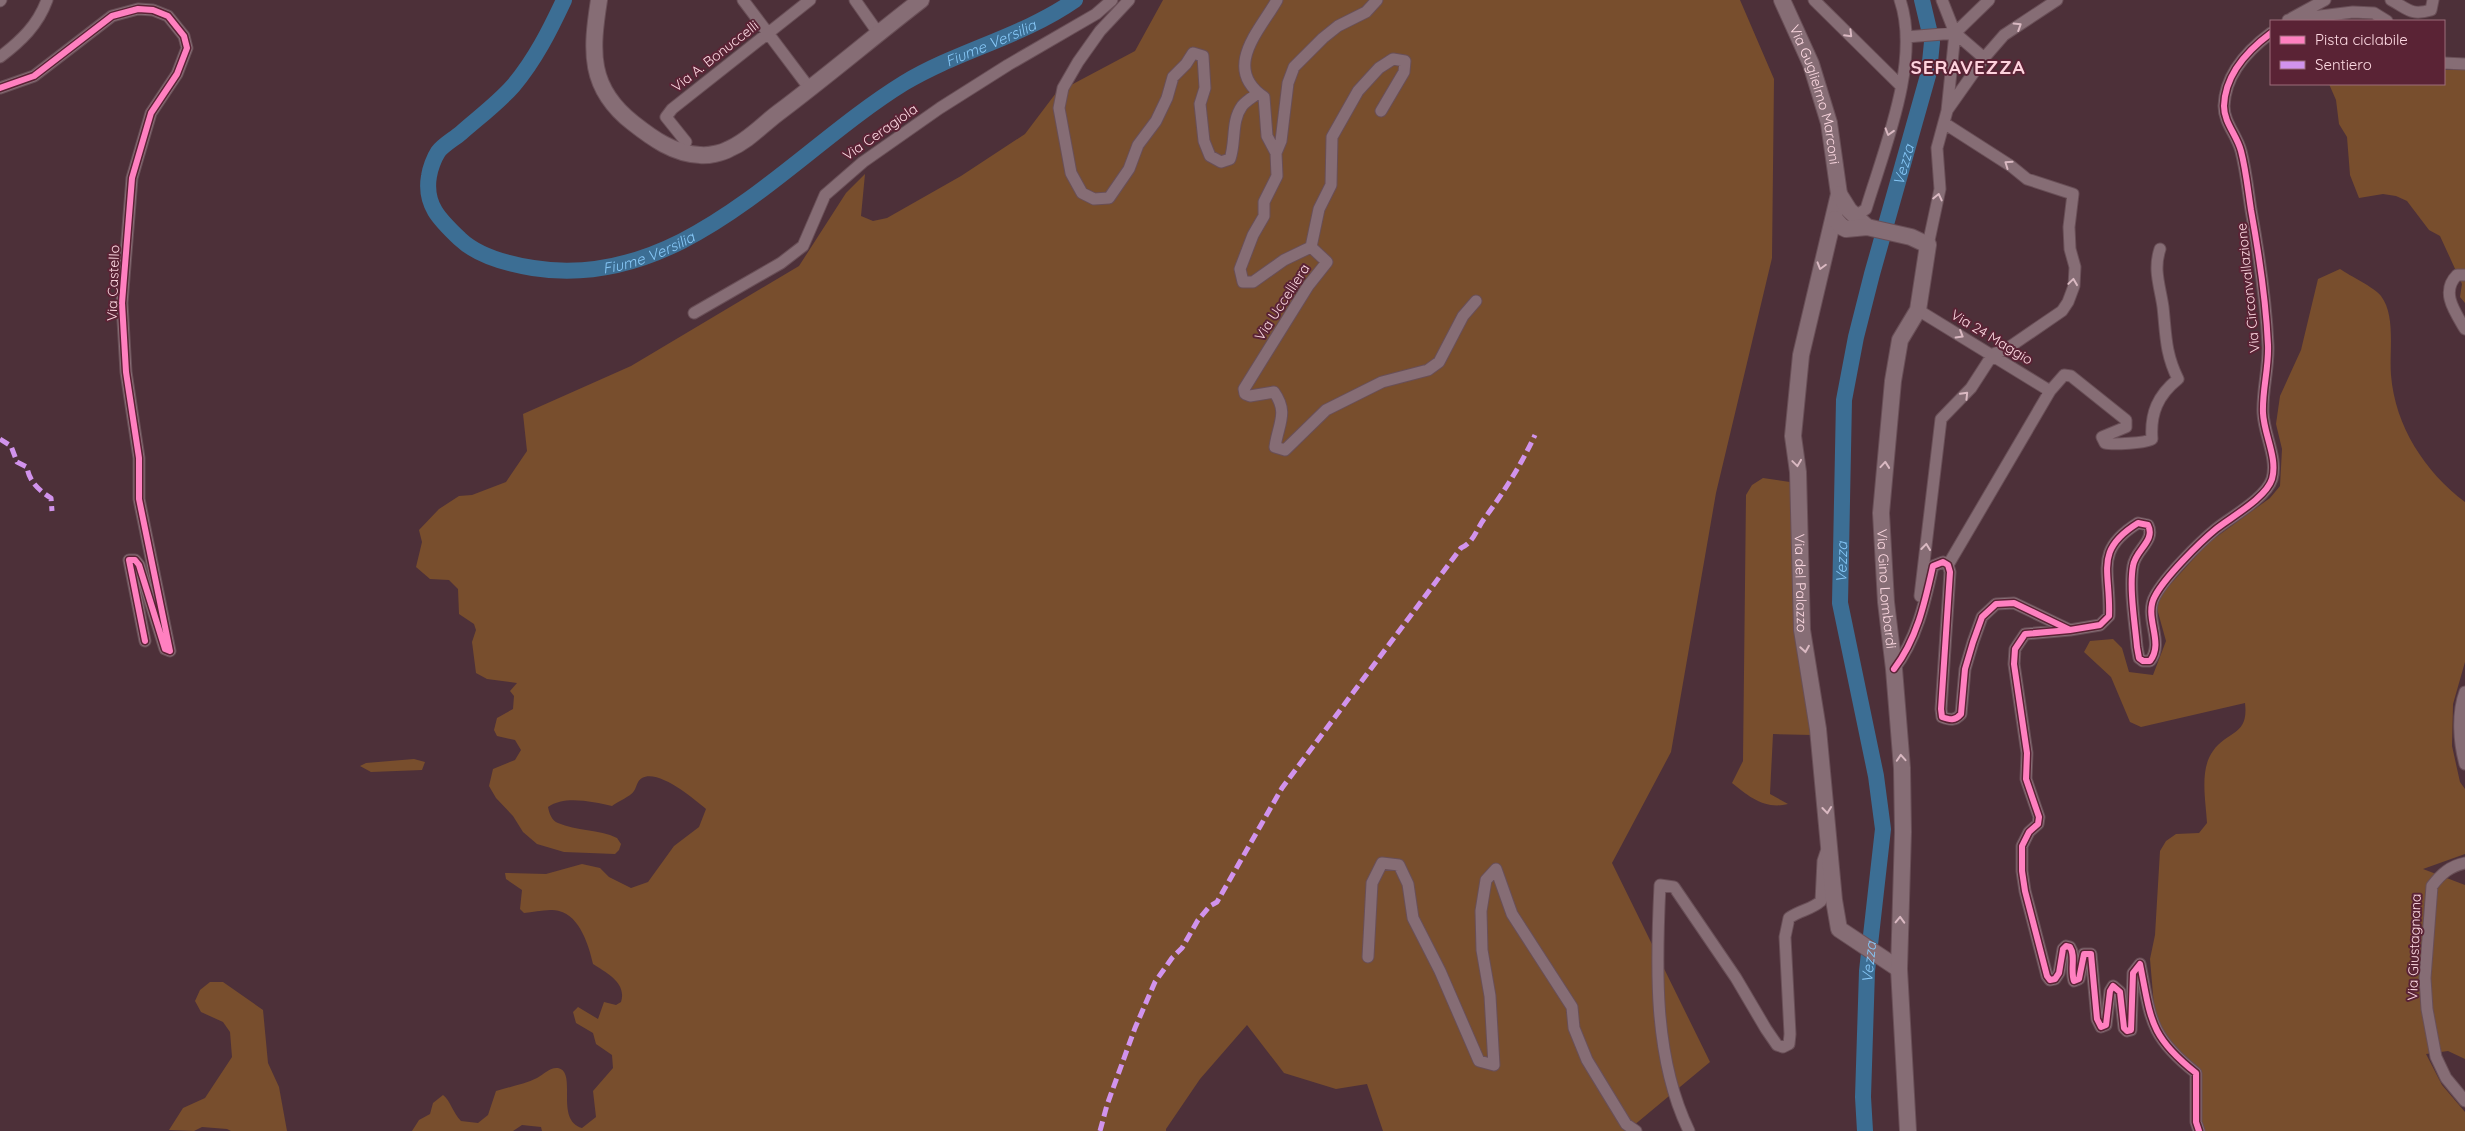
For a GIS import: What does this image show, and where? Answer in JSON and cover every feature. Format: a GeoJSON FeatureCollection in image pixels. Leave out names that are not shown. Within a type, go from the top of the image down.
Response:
{"type":"FeatureCollection","features":[{"type":"Feature","properties":{"kind":"main road"},"geometry":{"type":"LineString","coordinates":[[598,0],[593,39],[596,73],[605,95],[631,122],[670,148],[700,156],[728,150],[750,137],[921,0]]}},
{"type":"Feature","properties":{"kind":"main road","name":"Via Guglielmo Marconi"},"geometry":{"type":"LineString","coordinates":[[1782,0],[1811,64],[1829,123],[1839,194]]}},
{"type":"Feature","properties":{"kind":"main road"},"geometry":{"type":"LineString","coordinates":[[1839,194],[1851,213],[1867,228]]}},
{"type":"Feature","properties":{"kind":"main road","name":"Via del Palazzo"},"geometry":{"type":"LineString","coordinates":[[1839,194],[1835,219],[1818,279],[1801,355],[1793,436],[1798,472],[1802,630],[1818,729],[1834,900],[1839,929],[1898,969]]}},
{"type":"Feature","properties":{"kind":"main road"},"geometry":{"type":"LineString","coordinates":[[1851,213],[1841,213],[1835,219],[1846,229],[1867,228],[1902,235],[1928,245]]}},
{"type":"Feature","properties":{"kind":"main road","name":"Via Gino Lombardi"},"geometry":{"type":"LineString","coordinates":[[1908,1131],[1898,969],[1902,768],[1894,669],[1886,602],[1881,513],[1893,381],[1900,340],[1918,310],[1928,245]]}},
{"type":"Feature","properties":{"kind":"street"},"geometry":{"type":"LineString","coordinates":[[0,57],[20,41],[37,22],[47,0]]}},
{"type":"Feature","properties":{"kind":"street"},"geometry":{"type":"LineString","coordinates":[[743,0],[810,89]]}},
{"type":"Feature","properties":{"kind":"street","name":"Via A. Bonuccelli"},"geometry":{"type":"LineString","coordinates":[[686,142],[666,117],[672,109],[810,0]]}},
{"type":"Feature","properties":{"kind":"street"},"geometry":{"type":"LineString","coordinates":[[855,0],[874,27],[881,31]]}},
{"type":"Feature","properties":{"kind":"street","name":"Via Ceragiola"},"geometry":{"type":"LineString","coordinates":[[694,313],[781,263],[803,246],[825,195],[855,168],[940,108],[1008,65],[1096,14],[1112,0]]}},
{"type":"Feature","properties":{"kind":"street"},"geometry":{"type":"LineString","coordinates":[[1129,0],[1100,31],[1063,88],[1060,108],[1071,173],[1082,193],[1094,200],[1109,198],[1128,169],[1138,145],[1156,121],[1167,98],[1173,77],[1186,64],[1193,53],[1203,56],[1205,88],[1200,104],[1204,141],[1210,156],[1221,162],[1230,159],[1235,146],[1234,126],[1242,106],[1258,93],[1250,84],[1246,72],[1245,61],[1248,47],[1277,0]]}},
{"type":"Feature","properties":{"kind":"street"},"geometry":{"type":"LineString","coordinates":[[1276,153],[1281,141],[1288,83],[1294,67],[1322,38],[1338,26],[1366,12],[1377,0]]}},
{"type":"Feature","properties":{"kind":"street"},"geometry":{"type":"LineString","coordinates":[[1814,0],[1900,85]]}},
{"type":"Feature","properties":{"kind":"street"},"geometry":{"type":"LineString","coordinates":[[1851,213],[1860,213],[1866,209],[1901,94],[1900,85],[1909,37],[1900,0]]}},
{"type":"Feature","properties":{"kind":"street"},"geometry":{"type":"LineString","coordinates":[[1928,245],[1940,189],[1937,148],[1947,110],[1950,33],[1942,0]]}},
{"type":"Feature","properties":{"kind":"street"},"geometry":{"type":"LineString","coordinates":[[1909,37],[1950,33],[1990,0]]}},
{"type":"Feature","properties":{"kind":"street"},"geometry":{"type":"LineString","coordinates":[[1947,110],[1984,58],[2004,35],[2056,0]]}},
{"type":"Feature","properties":{"kind":"street"},"geometry":{"type":"LineString","coordinates":[[2287,20],[2325,0]]}},
{"type":"Feature","properties":{"kind":"street"},"geometry":{"type":"LineString","coordinates":[[2391,0],[2413,13],[2422,13],[2431,10],[2433,0]]}},
{"type":"Feature","properties":{"kind":"street","name":"Via Castello"},"geometry":{"type":"LineString","coordinates":[[0,88],[34,76],[112,16],[124,12],[138,9],[152,10],[168,16],[184,36],[186,54],[177,74],[151,113],[132,178],[122,303],[126,372],[139,450],[139,500],[170,651],[165,649],[139,565],[135,560],[129,560],[145,641]]}},
{"type":"Feature","properties":{"kind":"street"},"geometry":{"type":"LineString","coordinates":[[2287,20],[2353,12],[2374,13],[2385,20]]}},
{"type":"Feature","properties":{"kind":"street"},"geometry":{"type":"LineString","coordinates":[[1950,33],[1984,58]]}},
{"type":"Feature","properties":{"kind":"street","name":"Via Circonvallazione"},"geometry":{"type":"LineString","coordinates":[[2070,630],[2100,625],[2110,616],[2107,560],[2112,546],[2121,534],[2138,523],[2148,525],[2151,532],[2150,538],[2139,551],[2133,565],[2137,647],[2139,658],[2143,661],[2150,661],[2155,655],[2156,647],[2150,612],[2155,596],[2188,555],[2216,529],[2256,498],[2271,481],[2274,464],[2264,428],[2263,411],[2268,344],[2257,245],[2242,152],[2237,136],[2227,124],[2224,108],[2226,90],[2232,75],[2256,44],[2270,34]]}},
{"type":"Feature","properties":{"kind":"street"},"geometry":{"type":"LineString","coordinates":[[1311,247],[1319,208],[1331,184],[1332,137],[1358,91],[1380,68],[1393,59],[1405,61],[1404,72],[1381,111]]}},
{"type":"Feature","properties":{"kind":"street"},"geometry":{"type":"LineString","coordinates":[[2445,63],[2465,64]]}},
{"type":"Feature","properties":{"kind":"street","name":"Via Uccelliera"},"geometry":{"type":"LineString","coordinates":[[1258,93],[1264,96],[1267,136],[1276,153],[1277,176],[1264,202],[1264,216],[1253,235],[1240,269],[1243,282],[1253,282],[1284,260],[1311,247],[1327,262],[1308,286],[1244,389],[1245,394],[1250,396],[1274,392],[1281,401],[1283,417],[1276,446],[1280,450],[1285,450],[1326,410],[1382,382],[1428,370],[1439,362],[1463,316],[1476,301]]}},
{"type":"Feature","properties":{"kind":"street"},"geometry":{"type":"LineString","coordinates":[[1922,612],[1919,600],[1941,419],[1971,388],[1993,354],[2004,350],[2056,316],[2068,302],[2074,286],[2075,267],[2070,249],[2068,227],[2073,194],[2027,179],[2011,166],[1944,123]]}},
{"type":"Feature","properties":{"kind":"street"},"geometry":{"type":"LineString","coordinates":[[1948,565],[2050,390],[2064,375],[2071,376],[2126,420],[2126,427],[2102,436],[2105,443],[2113,446],[2122,442],[2147,443],[2152,440],[2156,402],[2178,378],[2164,338],[2163,306],[2156,262],[2160,249]]}},
{"type":"Feature","properties":{"kind":"street"},"geometry":{"type":"LineString","coordinates":[[2465,275],[2457,275],[2451,281],[2449,289],[2449,299],[2465,329]]}},
{"type":"Feature","properties":{"kind":"street","name":"Via 24 Maggio"},"geometry":{"type":"LineString","coordinates":[[1918,310],[2050,390]]}},
{"type":"Feature","properties":{"kind":"street"},"geometry":{"type":"LineString","coordinates":[[1894,669],[1904,656],[1922,612],[1933,566],[1943,562],[1948,565],[1950,572],[1941,701],[1942,717],[1950,720],[1958,718],[1961,714],[1965,669],[1973,642],[1982,617],[1996,604],[2014,602],[2070,630]]}},
{"type":"Feature","properties":{"kind":"street"},"geometry":{"type":"LineString","coordinates":[[2070,630],[2025,634],[2018,640],[2015,649],[2014,664],[2027,753],[2026,779],[2038,817],[2038,824],[2029,832],[2022,846],[2024,891],[2047,976],[2050,980],[2055,979],[2059,972],[2063,949],[2066,946],[2070,947],[2073,951],[2072,974],[2074,981],[2079,979],[2084,954],[2090,954],[2097,1019],[2101,1027],[2106,1025],[2110,991],[2113,986],[2120,992],[2124,1028],[2131,1030],[2133,973],[2140,964],[2152,1022],[2164,1045],[2196,1073],[2196,1122],[2199,1131]]}},
{"type":"Feature","properties":{"kind":"street"},"geometry":{"type":"LineString","coordinates":[[2465,692],[2460,736],[2465,764]]}},
{"type":"Feature","properties":{"kind":"street"},"geometry":{"type":"LineString","coordinates":[[1689,1131],[1680,1114],[1666,1066],[1657,973],[1660,885],[1674,887],[1684,900],[1751,1001],[1766,1029],[1777,1045],[1783,1047],[1789,1044],[1790,1034],[1785,937],[1789,918],[1796,912],[1813,908],[1821,901],[1823,861],[1830,844]]}},
{"type":"Feature","properties":{"kind":"street"},"geometry":{"type":"LineString","coordinates":[[1368,957],[1372,883],[1382,863],[1398,865],[1408,884],[1413,918],[1440,971],[1480,1061],[1494,1065],[1490,996],[1482,950],[1481,911],[1486,880],[1496,868],[1512,914],[1572,1007],[1574,1028],[1588,1060],[1626,1124],[1636,1131]]}},
{"type":"Feature","properties":{"kind":"street","name":"Via Giustagnana"},"geometry":{"type":"LineString","coordinates":[[2465,863],[2456,865],[2440,874],[2432,886],[2425,978],[2427,1009],[2436,1057],[2446,1078],[2465,1101]]}},
{"type":"Feature","properties":{"kind":"shaded area"},"geometry":{"type":"Polygon","coordinates":[[[1163,0],[1740,0],[1774,79],[1772,258],[1716,493],[1671,752],[1612,863],[1710,1062],[1627,1131],[1383,1131],[1367,1084],[1336,1089],[1284,1073],[1247,1025],[1200,1079],[1166,1131],[542,1131],[541,1127],[522,1125],[513,1131],[412,1131],[419,1120],[430,1114],[433,1103],[443,1095],[461,1121],[478,1123],[488,1115],[496,1091],[522,1084],[555,1068],[564,1071],[567,1087],[567,1107],[569,1116],[574,1123],[582,1128],[596,1117],[593,1091],[613,1068],[612,1055],[596,1044],[593,1033],[576,1023],[573,1012],[578,1007],[598,1019],[604,1002],[616,1005],[621,1002],[621,989],[615,979],[593,964],[586,941],[573,919],[555,910],[524,913],[520,909],[522,890],[506,879],[505,873],[546,874],[582,864],[600,868],[609,877],[631,888],[648,882],[674,846],[699,827],[706,809],[676,786],[667,781],[649,776],[640,779],[632,793],[612,806],[571,800],[555,803],[548,807],[552,819],[558,823],[617,838],[621,844],[615,854],[564,852],[537,844],[523,832],[513,816],[496,798],[489,786],[493,769],[515,760],[521,750],[515,740],[497,736],[494,730],[497,718],[513,709],[514,696],[510,691],[517,683],[487,679],[476,673],[472,642],[476,630],[474,624],[459,614],[458,589],[449,580],[430,579],[416,567],[422,542],[419,530],[439,509],[459,496],[472,495],[506,482],[527,451],[523,414],[631,366],[799,266],[846,193],[865,174],[861,216],[873,221],[887,218],[961,176],[1025,134],[1056,93],[1135,51],[1163,0]]]}},
{"type":"Feature","properties":{"kind":"shaded area"},"geometry":{"type":"Polygon","coordinates":[[[2445,70],[2465,70],[2465,303],[2460,297],[2462,284],[2440,236],[2429,230],[2407,201],[2396,196],[2383,194],[2359,198],[2350,175],[2347,137],[2339,124],[2336,100],[2329,85],[2445,85],[2445,70]]]}},
{"type":"Feature","properties":{"kind":"shaded area"},"geometry":{"type":"Polygon","coordinates":[[[2340,269],[2373,289],[2386,304],[2391,334],[2391,375],[2394,394],[2406,430],[2414,446],[2437,477],[2465,502],[2465,662],[2453,704],[2452,746],[2460,782],[2465,789],[2465,854],[2423,869],[2465,885],[2465,1059],[2448,1051],[2426,1054],[2442,1085],[2465,1112],[2465,1131],[2205,1131],[2202,1123],[2201,1071],[2167,1039],[2155,1018],[2150,959],[2155,935],[2160,851],[2166,841],[2176,834],[2199,833],[2207,823],[2204,786],[2206,767],[2213,751],[2219,744],[2241,727],[2244,721],[2245,703],[2141,727],[2130,722],[2111,677],[2084,652],[2090,641],[2113,639],[2122,648],[2129,672],[2153,675],[2166,641],[2156,605],[2166,589],[2208,543],[2270,498],[2280,486],[2282,449],[2276,424],[2280,396],[2301,350],[2318,279],[2340,269]]]}},
{"type":"Feature","properties":{"kind":"shaded area"},"geometry":{"type":"Polygon","coordinates":[[[1763,478],[1790,482],[1793,487],[1812,735],[1773,734],[1770,794],[1788,804],[1780,805],[1757,801],[1732,783],[1743,761],[1746,495],[1752,485],[1763,478]]]}},
{"type":"Feature","properties":{"kind":"shaded area"},"geometry":{"type":"Polygon","coordinates":[[[414,759],[425,762],[422,770],[371,772],[360,766],[366,763],[414,759]]]}},
{"type":"Feature","properties":{"kind":"shaded area"},"geometry":{"type":"Polygon","coordinates":[[[210,982],[223,982],[263,1010],[268,1063],[279,1087],[287,1131],[231,1131],[202,1127],[194,1131],[169,1130],[183,1108],[205,1098],[232,1057],[230,1032],[223,1022],[201,1012],[195,1001],[200,990],[210,982]]]}},
{"type":"Feature","properties":{"kind":"waterway","name":"Fiume Versilia"},"geometry":{"type":"LineString","coordinates":[[564,0],[548,34],[513,86],[438,152],[430,170],[428,186],[431,204],[440,218],[460,239],[476,251],[504,262],[533,268],[588,270],[638,259],[686,239],[732,211],[861,112],[904,83],[946,61],[1034,24],[1075,0]]}},
{"type":"Feature","properties":{"kind":"waterway","name":"Vezza"},"geometry":{"type":"LineString","coordinates":[[1865,1131],[1863,1097],[1867,971],[1883,829],[1876,776],[1840,603],[1844,400],[1856,337],[1872,274],[1929,72],[1932,42],[1922,0]]}},
{"type":"Feature","properties":{"kind":"marked path"},"geometry":{"type":"LineString","coordinates":[[1100,1131],[1107,1105],[1135,1028],[1155,982],[1172,958],[1182,948],[1198,920],[1210,906],[1217,902],[1282,788],[1461,548],[1472,539],[1512,478],[1535,435]]}},
{"type":"Feature","properties":{"kind":"marked path"},"geometry":{"type":"LineString","coordinates":[[0,439],[11,446],[17,462],[27,467],[30,477],[36,486],[51,498],[52,511]]}},
{"type":"Feature","properties":{"kind":"cycle path"},"geometry":{"type":"LineString","coordinates":[[0,88],[34,76],[112,16],[138,9],[153,10],[168,16],[184,36],[187,48],[177,74],[151,113],[132,178],[122,303],[126,372],[139,458],[139,499],[170,651],[165,649],[139,565],[135,560],[129,560],[145,641]]}},
{"type":"Feature","properties":{"kind":"cycle path"},"geometry":{"type":"LineString","coordinates":[[1894,669],[1909,645],[1919,620],[1933,566],[1943,562],[1948,565],[1950,572],[1941,709],[1942,717],[1957,718],[1961,714],[1965,669],[1982,617],[1996,604],[2014,603],[2070,630],[2100,625],[2109,616],[2107,563],[2110,553],[2115,543],[2124,533],[2138,523],[2148,525],[2150,531],[2147,541],[2137,555],[2133,566],[2133,606],[2139,658],[2143,661],[2150,661],[2154,654],[2155,646],[2151,612],[2152,604],[2160,588],[2174,570],[2201,543],[2216,529],[2256,500],[2268,486],[2272,479],[2273,463],[2263,413],[2268,354],[2264,295],[2243,158],[2226,118],[2224,106],[2225,95],[2239,64],[2254,47],[2270,34]]}},
{"type":"Feature","properties":{"kind":"cycle path"},"geometry":{"type":"LineString","coordinates":[[2070,630],[2025,634],[2015,649],[2014,664],[2027,753],[2026,779],[2039,817],[2038,824],[2029,832],[2022,846],[2022,871],[2025,891],[2047,976],[2050,980],[2055,979],[2059,973],[2063,949],[2066,946],[2070,947],[2072,951],[2074,981],[2079,979],[2084,954],[2091,954],[2097,1019],[2101,1027],[2106,1025],[2110,991],[2113,986],[2120,992],[2124,1028],[2127,1031],[2131,1030],[2133,973],[2140,964],[2154,1025],[2169,1048],[2196,1073],[2196,1122],[2199,1131]]}},
{"type":"Feature","properties":{"kind":"district","name":"SERAVEZZA"},"geometry":{"type":"Point","coordinates":[1968,67]}}]}
